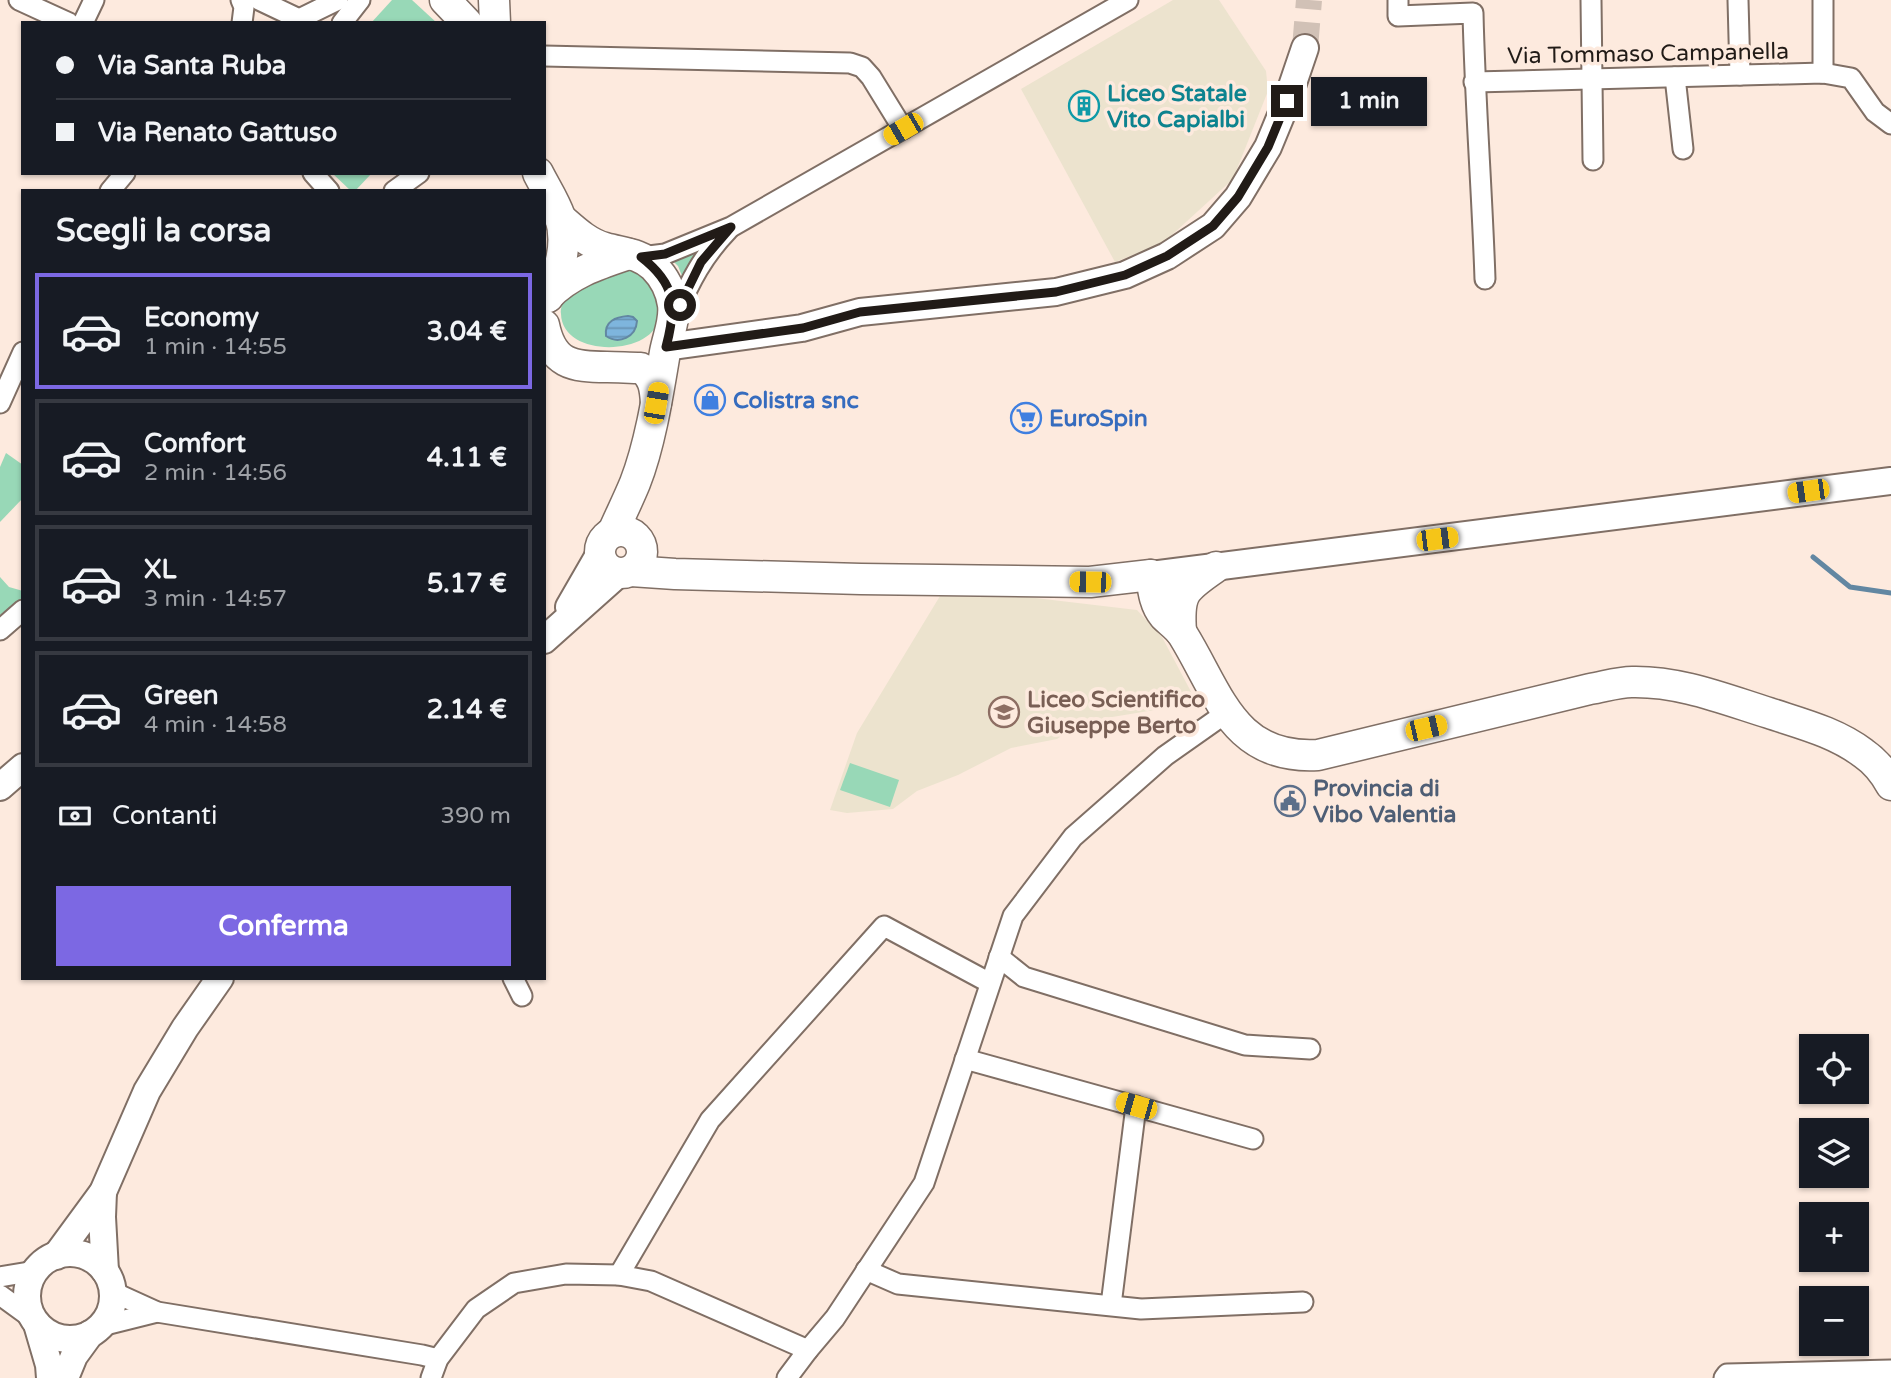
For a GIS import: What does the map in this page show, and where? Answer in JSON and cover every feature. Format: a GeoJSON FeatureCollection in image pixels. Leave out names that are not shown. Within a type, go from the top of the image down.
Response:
{"type":"FeatureCollection","features":[{"type":"Feature","properties":{"kind":"main road"},"geometry":{"type":"LineString","coordinates":[[445,0],[465,21]]}},
{"type":"Feature","properties":{"kind":"main road"},"geometry":{"type":"LineString","coordinates":[[494,0],[495,21]]}},
{"type":"Feature","properties":{"kind":"main road"},"geometry":{"type":"LineString","coordinates":[[608,367],[669,334],[803,328],[860,312],[1056,292],[1125,275],[1167,256],[1213,226],[1238,197],[1268,147],[1305,48]]}},
{"type":"Feature","properties":{"kind":"main road"},"geometry":{"type":"LineString","coordinates":[[546,189],[560,218],[563,241],[562,260],[546,307]]}},
{"type":"Feature","properties":{"kind":"main road"},"geometry":{"type":"LineString","coordinates":[[551,633],[623,553],[636,482],[656,403],[673,306],[666,285],[653,266],[635,255],[603,248],[589,241],[560,218]]}},
{"type":"Feature","properties":{"kind":"main road"},"geometry":{"type":"LineString","coordinates":[[546,309],[571,277],[588,268],[635,255]]}},
{"type":"Feature","properties":{"kind":"main road"},"geometry":{"type":"LineString","coordinates":[[546,316],[551,345],[561,358],[574,365]]}},
{"type":"Feature","properties":{"kind":"main road"},"geometry":{"type":"LineString","coordinates":[[546,367],[574,365],[641,368],[649,374],[654,384],[656,403]]}},
{"type":"Feature","properties":{"kind":"main road"},"geometry":{"type":"LineString","coordinates":[[623,553],[676,574],[1095,582],[1891,481]]}},
{"type":"Feature","properties":{"kind":"main road"},"geometry":{"type":"LineString","coordinates":[[1839,488],[1891,494]]}},
{"type":"Feature","properties":{"kind":"main road"},"geometry":{"type":"LineString","coordinates":[[1174,619],[1189,586],[1216,567]]}},
{"type":"Feature","properties":{"kind":"main road"},"geometry":{"type":"LineString","coordinates":[[1151,575],[1164,583],[1172,596],[1174,619],[1226,713],[1248,735],[1281,753],[1318,755],[1632,681],[1674,685],[1714,694],[1809,726],[1846,742],[1863,753],[1879,766],[1891,785]]}},
{"type":"Feature","properties":{"kind":"main road"},"geometry":{"type":"LineString","coordinates":[[1095,582],[1130,595],[1174,619]]}},
{"type":"Feature","properties":{"kind":"main road"},"geometry":{"type":"LineString","coordinates":[[0,786],[21,769]]}},
{"type":"Feature","properties":{"kind":"main road"},"geometry":{"type":"LineString","coordinates":[[50,1378],[49,1365],[28,1307],[29,1282],[103,1192],[147,1091],[185,1028],[219,980]]}},
{"type":"Feature","properties":{"kind":"main road"},"geometry":{"type":"LineString","coordinates":[[65,1378],[74,1356],[108,1315],[112,1304],[102,1217],[103,1192]]}},
{"type":"Feature","properties":{"kind":"main road"},"geometry":{"type":"LineString","coordinates":[[46,1264],[69,1253],[83,1255],[95,1262],[109,1282]]}},
{"type":"Feature","properties":{"kind":"main road"},"geometry":{"type":"LineString","coordinates":[[35,1321],[46,1332],[68,1339],[79,1338],[96,1330]]}},
{"type":"Feature","properties":{"kind":"street"},"geometry":{"type":"LineString","coordinates":[[19,0],[65,21]]}},
{"type":"Feature","properties":{"kind":"street"},"geometry":{"type":"LineString","coordinates":[[84,21],[94,0]]}},
{"type":"Feature","properties":{"kind":"street"},"geometry":{"type":"LineString","coordinates":[[248,11],[295,21],[338,0]]}},
{"type":"Feature","properties":{"kind":"street"},"geometry":{"type":"LineString","coordinates":[[344,21],[360,0]]}},
{"type":"Feature","properties":{"kind":"street"},"geometry":{"type":"LineString","coordinates":[[1079,29],[1111,0]]}},
{"type":"Feature","properties":{"kind":"street"},"geometry":{"type":"LineString","coordinates":[[635,255],[665,254],[731,227],[1128,0]]}},
{"type":"Feature","properties":{"kind":"street"},"geometry":{"type":"LineString","coordinates":[[1398,0],[1398,16],[1473,13],[1485,279]]}},
{"type":"Feature","properties":{"kind":"street"},"geometry":{"type":"LineString","coordinates":[[1591,0],[1593,160]]}},
{"type":"Feature","properties":{"kind":"street"},"geometry":{"type":"LineString","coordinates":[[1738,0],[1740,75]]}},
{"type":"Feature","properties":{"kind":"street"},"geometry":{"type":"LineString","coordinates":[[1822,0],[1824,73],[1851,78],[1875,112],[1891,124]]}},
{"type":"Feature","properties":{"kind":"street"},"geometry":{"type":"LineString","coordinates":[[248,11],[263,21]]}},
{"type":"Feature","properties":{"kind":"street"},"geometry":{"type":"LineString","coordinates":[[546,56],[850,63],[862,67],[872,77],[903,129]]}},
{"type":"Feature","properties":{"kind":"street","name":"Via Tommaso Campanella"},"geometry":{"type":"LineString","coordinates":[[1475,82],[1824,73]]}},
{"type":"Feature","properties":{"kind":"street"},"geometry":{"type":"LineString","coordinates":[[1675,77],[1683,149]]}},
{"type":"Feature","properties":{"kind":"street"},"geometry":{"type":"LineString","coordinates":[[112,189],[123,175]]}},
{"type":"Feature","properties":{"kind":"street"},"geometry":{"type":"LineString","coordinates":[[315,175],[327,189]]}},
{"type":"Feature","properties":{"kind":"street"},"geometry":{"type":"LineString","coordinates":[[397,189],[416,175]]}},
{"type":"Feature","properties":{"kind":"street"},"geometry":{"type":"LineString","coordinates":[[669,334],[687,288],[701,262],[731,227]]}},
{"type":"Feature","properties":{"kind":"street"},"geometry":{"type":"LineString","coordinates":[[0,403],[21,356]]}},
{"type":"Feature","properties":{"kind":"street"},"geometry":{"type":"LineString","coordinates":[[0,630],[21,612]]}},
{"type":"Feature","properties":{"kind":"street"},"geometry":{"type":"LineString","coordinates":[[788,1378],[835,1318],[923,1183],[1013,916],[1073,838],[1165,756],[1226,713]]}},
{"type":"Feature","properties":{"kind":"street"},"geometry":{"type":"LineString","coordinates":[[619,1275],[710,1120],[884,926],[990,983]]}},
{"type":"Feature","properties":{"kind":"street"},"geometry":{"type":"LineString","coordinates":[[999,957],[1024,977],[1245,1045],[1310,1049]]}},
{"type":"Feature","properties":{"kind":"street"},"geometry":{"type":"LineString","coordinates":[[965,1059],[1253,1139]]}},
{"type":"Feature","properties":{"kind":"street"},"geometry":{"type":"LineString","coordinates":[[1111,1306],[1136,1106]]}},
{"type":"Feature","properties":{"kind":"street"},"geometry":{"type":"LineString","coordinates":[[0,1277],[46,1264]]}},
{"type":"Feature","properties":{"kind":"street"},"geometry":{"type":"LineString","coordinates":[[866,1270],[898,1284],[1111,1306],[1141,1308],[1303,1302]]}},
{"type":"Feature","properties":{"kind":"street"},"geometry":{"type":"LineString","coordinates":[[431,1378],[438,1359],[476,1309],[514,1283],[566,1274],[619,1275],[651,1281],[808,1350]]}},
{"type":"Feature","properties":{"kind":"street"},"geometry":{"type":"LineString","coordinates":[[109,1282],[157,1312],[438,1359]]}},
{"type":"Feature","properties":{"kind":"street"},"geometry":{"type":"LineString","coordinates":[[0,1295],[35,1321]]}},
{"type":"Feature","properties":{"kind":"street"},"geometry":{"type":"LineString","coordinates":[[96,1330],[157,1312]]}},
{"type":"Feature","properties":{"kind":"street"},"geometry":{"type":"LineString","coordinates":[[1724,1378],[1727,1374],[1891,1370]]}},
{"type":"Feature","properties":{"kind":"shaded area"},"geometry":{"type":"Polygon","coordinates":[[[1173,0],[1219,0],[1266,71],[1268,91],[1233,179],[1162,244],[1115,262],[1021,89],[1173,0]]]}},
{"type":"Feature","properties":{"kind":"shaded area","name":"Liceo Scientifico Giuseppe Berto"},"geometry":{"type":"Polygon","coordinates":[[[940,596],[1027,597],[1137,610],[1162,637],[1197,703],[1082,722],[1057,739],[1011,748],[958,775],[917,791],[893,809],[847,813],[830,810],[857,733],[940,596]]]}},
{"type":"Feature","properties":{"kind":"green space"},"geometry":{"type":"Polygon","coordinates":[[[392,0],[412,0],[435,21],[373,21],[392,0]]]}},
{"type":"Feature","properties":{"kind":"green space"},"geometry":{"type":"Polygon","coordinates":[[[334,175],[370,175],[357,189],[349,189],[334,175]]]}},
{"type":"Feature","properties":{"kind":"green space"},"geometry":{"type":"Polygon","coordinates":[[[700,249],[688,265],[684,276],[682,276],[672,260],[700,249]]]}},
{"type":"Feature","properties":{"kind":"green space"},"geometry":{"type":"Polygon","coordinates":[[[626,265],[653,278],[660,311],[655,329],[643,339],[627,345],[592,345],[576,339],[565,329],[561,312],[564,298],[626,265]]]}},
{"type":"Feature","properties":{"kind":"green space"},"geometry":{"type":"Polygon","coordinates":[[[6,453],[21,464],[21,500],[0,522],[0,467],[6,453]]]}},
{"type":"Feature","properties":{"kind":"green space"},"geometry":{"type":"Polygon","coordinates":[[[0,577],[9,587],[21,590],[21,599],[0,615],[0,577]]]}},
{"type":"Feature","properties":{"kind":"green space"},"geometry":{"type":"Polygon","coordinates":[[[850,763],[899,780],[890,807],[840,790],[850,763]]]}},
{"type":"Feature","properties":{"kind":"water"},"geometry":{"type":"Polygon","coordinates":[[[628,316],[637,321],[630,335],[616,340],[606,336],[609,323],[619,317],[628,316]]]}},
{"type":"Feature","properties":{"kind":"waterway"},"geometry":{"type":"LineString","coordinates":[[1813,557],[1850,587],[1891,593]]}},
{"type":"Feature","properties":{"kind":"tunnel"},"geometry":{"type":"LineString","coordinates":[[1305,48],[1309,0]]}},
{"type":"Feature","properties":{"kind":"place","name":"Liceo Statale Vito Capialbi"},"geometry":{"type":"Point","coordinates":[1084,106]}},
{"type":"Feature","properties":{"kind":"place","name":"Colistra snc"},"geometry":{"type":"Point","coordinates":[710,400]}},
{"type":"Feature","properties":{"kind":"place","name":"EuroSpin"},"geometry":{"type":"Point","coordinates":[1026,418]}},
{"type":"Feature","properties":{"kind":"place","name":"Liceo Scientifico Giuseppe Berto"},"geometry":{"type":"Point","coordinates":[1004,712]}},
{"type":"Feature","properties":{"kind":"place","name":"Provincia di Vibo Valentia"},"geometry":{"type":"Point","coordinates":[1290,801]}},
{"type":"Feature","properties":{"kind":"route"},"geometry":{"type":"LineString","coordinates":[[680,305],[701,262],[731,227],[665,254],[641,257],[653,266],[670,291],[673,322],[666,347],[803,328],[860,312],[1056,292],[1125,275],[1167,256],[1213,226],[1238,197],[1268,147],[1287,101]]}}]}
